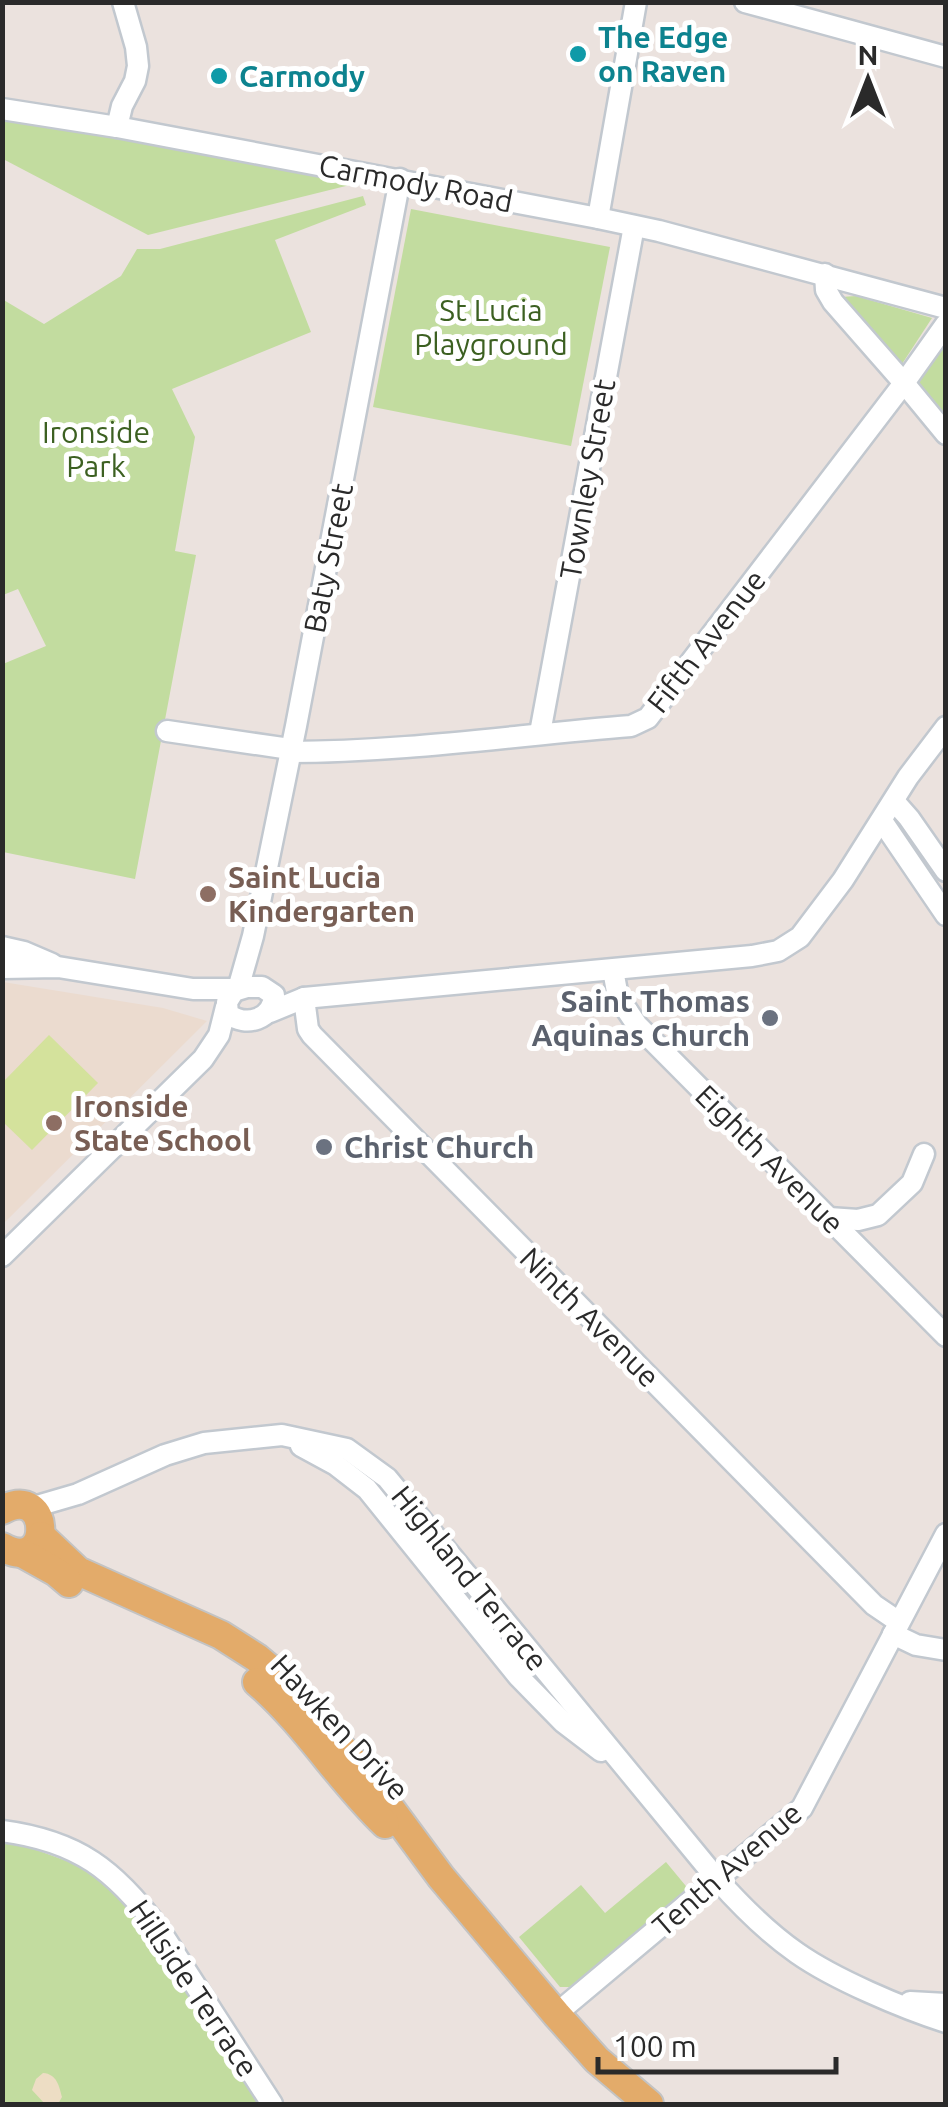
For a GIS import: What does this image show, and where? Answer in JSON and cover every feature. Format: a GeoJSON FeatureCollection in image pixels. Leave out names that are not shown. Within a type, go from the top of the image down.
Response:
{"type":"FeatureCollection","features":[{"type":"Feature","properties":{"kind":"main road","name":"Hawken Drive"},"geometry":{"type":"LineString","coordinates":[[16,1528],[78,1571],[221,1635],[268,1666],[298,1695],[376,1789],[441,1876],[556,2014],[598,2060],[649,2104]]}},
{"type":"Feature","properties":{"kind":"street"},"geometry":{"type":"LineString","coordinates":[[117,127],[138,66],[123,2]]}},
{"type":"Feature","properties":{"kind":"street"},"geometry":{"type":"LineString","coordinates":[[598,218],[636,2]]}},
{"type":"Feature","properties":{"kind":"street"},"geometry":{"type":"LineString","coordinates":[[745,2],[946,57]]}},
{"type":"Feature","properties":{"kind":"street","name":"Carmody Road"},"geometry":{"type":"LineString","coordinates":[[2,109],[598,218],[946,308]]}},
{"type":"Feature","properties":{"kind":"street","name":"Baty Street"},"geometry":{"type":"LineString","coordinates":[[203,1060],[219,1035],[253,936],[400,179]]}},
{"type":"Feature","properties":{"kind":"street","name":"Townley Street"},"geometry":{"type":"LineString","coordinates":[[540,733],[634,226]]}},
{"type":"Feature","properties":{"kind":"street"},"geometry":{"type":"LineString","coordinates":[[825,274],[832,302],[946,434]]}},
{"type":"Feature","properties":{"kind":"street","name":"Fifth Avenue"},"geometry":{"type":"LineString","coordinates":[[167,731],[290,751],[348,752],[631,726],[648,718],[946,324]]}},
{"type":"Feature","properties":{"kind":"street"},"geometry":{"type":"LineString","coordinates":[[2,1256],[203,1060],[222,1047],[240,1024],[304,998],[766,954],[788,947],[835,891],[908,777],[946,727]]}},
{"type":"Feature","properties":{"kind":"street"},"geometry":{"type":"LineString","coordinates":[[894,801],[946,871]]}},
{"type":"Feature","properties":{"kind":"street"},"geometry":{"type":"LineString","coordinates":[[882,821],[946,916]]}},
{"type":"Feature","properties":{"kind":"street","name":"Baty Street"},"geometry":{"type":"LineString","coordinates":[[253,936],[254,970],[274,998],[260,1016]]}},
{"type":"Feature","properties":{"kind":"street"},"geometry":{"type":"LineString","coordinates":[[2,946],[58,967]]}},
{"type":"Feature","properties":{"kind":"street"},"geometry":{"type":"LineString","coordinates":[[2,968],[58,967],[232,998],[255,986],[304,998]]}},
{"type":"Feature","properties":{"kind":"street","name":"Eighth Avenue"},"geometry":{"type":"LineString","coordinates":[[613,970],[618,997],[637,1025],[946,1336]]}},
{"type":"Feature","properties":{"kind":"street"},"geometry":{"type":"LineString","coordinates":[[232,998],[228,1014],[235,1019],[260,1016]]}},
{"type":"Feature","properties":{"kind":"street","name":"Ninth Avenue"},"geometry":{"type":"LineString","coordinates":[[304,998],[312,1035],[896,1628],[913,1644],[946,1650]]}},
{"type":"Feature","properties":{"kind":"street"},"geometry":{"type":"LineString","coordinates":[[829,1218],[858,1220],[878,1215],[912,1182],[924,1154]]}},
{"type":"Feature","properties":{"kind":"street"},"geometry":{"type":"LineString","coordinates":[[874,1265],[873,1238],[878,1215]]}},
{"type":"Feature","properties":{"kind":"street","name":"Highland Terrace"},"geometry":{"type":"LineString","coordinates":[[16,1528],[78,1494],[165,1455],[204,1443],[282,1436],[346,1450],[387,1478],[717,1880],[758,1922],[799,1955],[946,2022]]}},
{"type":"Feature","properties":{"kind":"street","name":"Tenth Avenue"},"geometry":{"type":"LineString","coordinates":[[556,2014],[802,1808],[946,1534]]}},
{"type":"Feature","properties":{"kind":"street","name":"Hillside Terrace"},"geometry":{"type":"LineString","coordinates":[[2,1831],[60,1844],[115,1876],[159,1929],[272,2104]]}},
{"type":"Feature","properties":{"kind":"street","name":"Highland Terrace"},"geometry":{"type":"LineString","coordinates":[[894,2001],[946,2004]]}},
{"type":"Feature","properties":{"kind":"shaded area","name":"Ironside State School"},"geometry":{"type":"Polygon","coordinates":[[[3,982],[163,1008],[207,1021],[3,1224],[3,982]]]}},
{"type":"Feature","properties":{"kind":"green space"},"geometry":{"type":"Polygon","coordinates":[[[2,117],[358,183],[148,235],[3,159],[2,117]]]}},
{"type":"Feature","properties":{"kind":"green space","name":"Ironside Park"},"geometry":{"type":"Polygon","coordinates":[[[363,196],[366,205],[275,240],[311,332],[172,389],[195,437],[175,551],[196,555],[135,879],[3,852],[3,664],[46,646],[18,589],[3,595],[2,299],[44,324],[121,276],[137,249],[160,249],[363,196]]]}},
{"type":"Feature","properties":{"kind":"green space","name":"St Lucia Playground"},"geometry":{"type":"Polygon","coordinates":[[[411,209],[610,247],[571,446],[373,407],[411,209]]]}},
{"type":"Feature","properties":{"kind":"green space"},"geometry":{"type":"Polygon","coordinates":[[[856,296],[932,318],[902,364],[841,297],[856,296]]]}},
{"type":"Feature","properties":{"kind":"green space"},"geometry":{"type":"Polygon","coordinates":[[[945,343],[945,419],[916,380],[945,343]]]}},
{"type":"Feature","properties":{"kind":"green space"},"geometry":{"type":"Polygon","coordinates":[[[49,1035],[98,1083],[32,1150],[3,1122],[3,1082],[49,1035]]]}},
{"type":"Feature","properties":{"kind":"green space"},"geometry":{"type":"Polygon","coordinates":[[[3,1842],[75,1864],[107,1884],[137,1916],[263,2104],[3,2104],[3,1842]]]}},
{"type":"Feature","properties":{"kind":"green space"},"geometry":{"type":"Polygon","coordinates":[[[666,1862],[690,1891],[573,1987],[560,1987],[519,1937],[581,1885],[605,1913],[666,1862]]]}},
{"type":"Feature","properties":{"kind":"sand"},"geometry":{"type":"Polygon","coordinates":[[[43,2073],[58,2085],[62,2097],[58,2104],[45,2104],[32,2090],[43,2073]]]}},
{"type":"Feature","properties":{"kind":"place","name":"The Edge on Raven"},"geometry":{"type":"Point","coordinates":[578,54]}},
{"type":"Feature","properties":{"kind":"place","name":"Carmody"},"geometry":{"type":"Point","coordinates":[219,76]}},
{"type":"Feature","properties":{"kind":"place","name":"Saint Lucia Kindergarten"},"geometry":{"type":"Point","coordinates":[208,894]}},
{"type":"Feature","properties":{"kind":"place","name":"Saint Thomas Aquinas Church"},"geometry":{"type":"Point","coordinates":[770,1018]}},
{"type":"Feature","properties":{"kind":"place","name":"Ironside State School"},"geometry":{"type":"Point","coordinates":[54,1123]}},
{"type":"Feature","properties":{"kind":"place","name":"Christ Church"},"geometry":{"type":"Point","coordinates":[324,1147]}}]}
